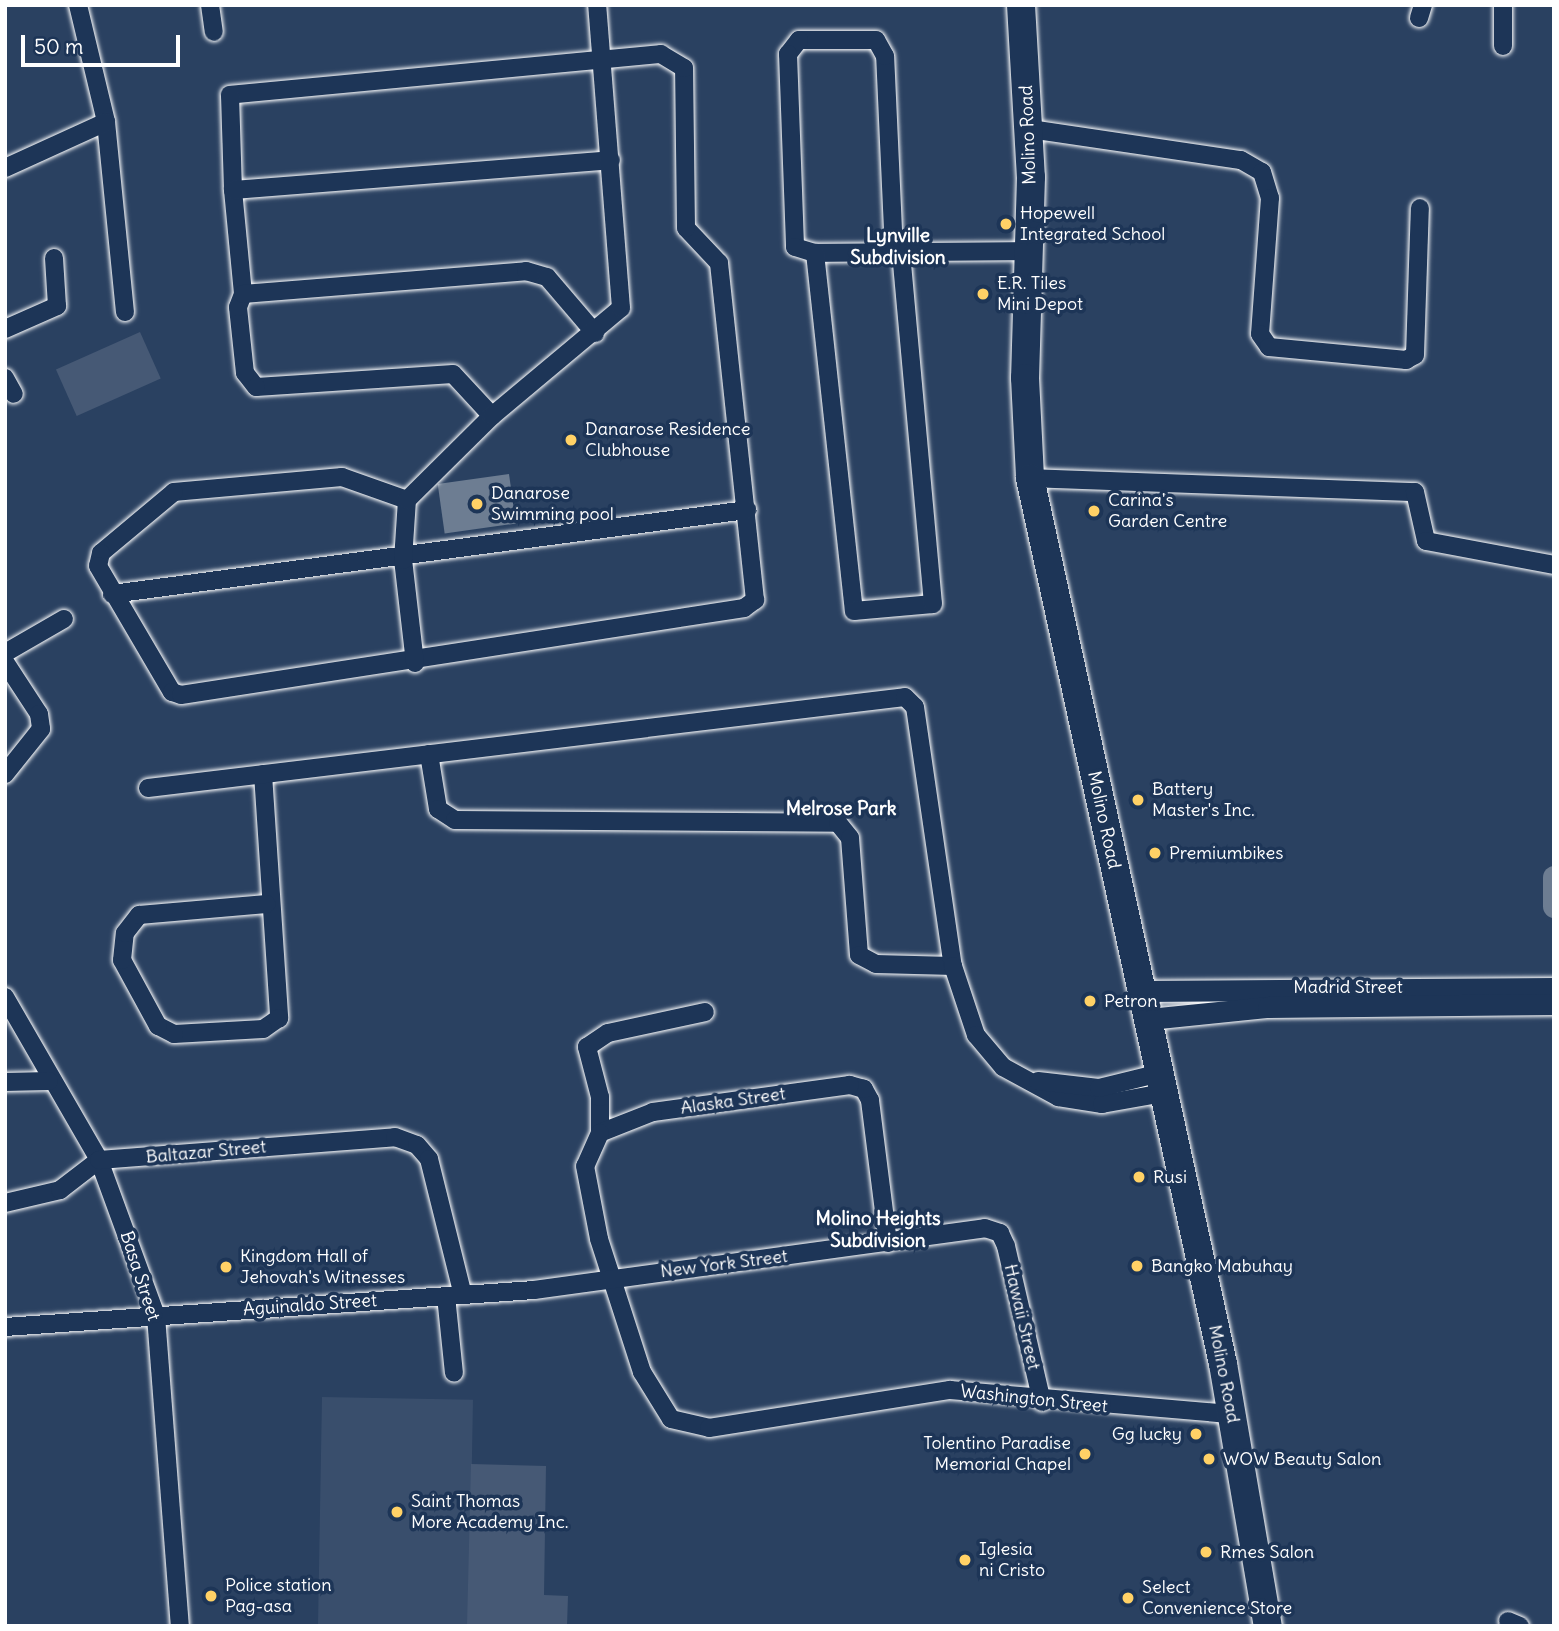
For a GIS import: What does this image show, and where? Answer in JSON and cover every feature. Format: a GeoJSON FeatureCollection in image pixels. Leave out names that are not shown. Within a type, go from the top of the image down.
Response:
{"type":"FeatureCollection","features":[{"type":"Feature","properties":{"kind":"main road","name":"Molino Road"},"geometry":{"type":"LineString","coordinates":[[1021,5],[1030,129],[1030,478],[1149,1019],[1232,1414],[1268,1626]]}},
{"type":"Feature","properties":{"kind":"street"},"geometry":{"type":"LineString","coordinates":[[78,5],[106,122],[125,312]]}},
{"type":"Feature","properties":{"kind":"street"},"geometry":{"type":"LineString","coordinates":[[210,5],[214,32]]}},
{"type":"Feature","properties":{"kind":"street"},"geometry":{"type":"LineString","coordinates":[[415,663],[403,560],[407,500],[492,416],[595,333],[622,303],[597,5]]}},
{"type":"Feature","properties":{"kind":"street"},"geometry":{"type":"LineString","coordinates":[[1503,5],[1503,46]]}},
{"type":"Feature","properties":{"kind":"street"},"geometry":{"type":"LineString","coordinates":[[815,253],[854,611],[933,604],[897,252],[885,56],[876,40],[799,40],[788,54],[795,247],[815,253],[897,252],[1028,251]]}},
{"type":"Feature","properties":{"kind":"street"},"geometry":{"type":"LineString","coordinates":[[407,500],[342,477],[174,492],[101,553],[98,566],[112,594],[176,695],[415,663],[744,608],[756,594],[719,262],[686,228],[684,68],[668,54],[233,91],[227,107],[243,294],[238,307],[245,373],[256,387],[453,374],[492,416]]}},
{"type":"Feature","properties":{"kind":"street"},"geometry":{"type":"LineString","coordinates":[[5,168],[106,122]]}},
{"type":"Feature","properties":{"kind":"street"},"geometry":{"type":"LineString","coordinates":[[1030,129],[1241,160],[1262,172],[1270,198],[1260,334],[1269,347],[1406,360],[1415,355],[1420,208]]}},
{"type":"Feature","properties":{"kind":"street"},"geometry":{"type":"LineString","coordinates":[[233,190],[611,160]]}},
{"type":"Feature","properties":{"kind":"street"},"geometry":{"type":"LineString","coordinates":[[5,330],[57,306],[54,258]]}},
{"type":"Feature","properties":{"kind":"street"},"geometry":{"type":"LineString","coordinates":[[243,294],[526,271],[547,277],[595,333]]}},
{"type":"Feature","properties":{"kind":"street"},"geometry":{"type":"LineString","coordinates":[[5,378],[14,394]]}},
{"type":"Feature","properties":{"kind":"street"},"geometry":{"type":"LineString","coordinates":[[1030,478],[1415,492],[1426,541],[1554,565]]}},
{"type":"Feature","properties":{"kind":"street"},"geometry":{"type":"LineString","coordinates":[[112,594],[403,560],[747,510]]}},
{"type":"Feature","properties":{"kind":"street"},"geometry":{"type":"LineString","coordinates":[[5,653],[64,619]]}},
{"type":"Feature","properties":{"kind":"street"},"geometry":{"type":"LineString","coordinates":[[5,662],[39,714],[41,729],[5,774]]}},
{"type":"Feature","properties":{"kind":"street"},"geometry":{"type":"LineString","coordinates":[[148,788],[905,697],[915,707],[953,966],[976,1035],[1021,1078],[1058,1097],[1102,1104],[1162,1083]]}},
{"type":"Feature","properties":{"kind":"street"},"geometry":{"type":"LineString","coordinates":[[429,754],[438,809],[455,820],[838,823],[850,838],[859,955],[876,964],[953,966]]}},
{"type":"Feature","properties":{"kind":"street"},"geometry":{"type":"LineString","coordinates":[[263,774],[267,904],[279,1018],[263,1029],[174,1034],[158,1026],[122,960],[125,933],[139,915],[267,904]]}},
{"type":"Feature","properties":{"kind":"street","name":"Madrid Street"},"geometry":{"type":"LineString","coordinates":[[1149,1019],[1268,997],[1554,988]]}},
{"type":"Feature","properties":{"kind":"street","name":"Madrid Street"},"geometry":{"type":"LineString","coordinates":[[1142,991],[1554,1004]]}},
{"type":"Feature","properties":{"kind":"street","name":"Basa Street"},"geometry":{"type":"LineString","coordinates":[[5,997],[49,1080],[99,1160],[156,1316],[180,1626]]}},
{"type":"Feature","properties":{"kind":"street"},"geometry":{"type":"LineString","coordinates":[[613,1278],[585,1166],[600,1133],[600,1097],[587,1047],[608,1033],[705,1012]]}},
{"type":"Feature","properties":{"kind":"street"},"geometry":{"type":"LineString","coordinates":[[5,1082],[49,1080]]}},
{"type":"Feature","properties":{"kind":"street","name":"Alaska Street"},"geometry":{"type":"LineString","coordinates":[[600,1133],[653,1111],[850,1085],[864,1089],[888,1243]]}},
{"type":"Feature","properties":{"kind":"street","name":"Baltazar Street"},"geometry":{"type":"LineString","coordinates":[[99,1160],[395,1137],[417,1145],[429,1159],[455,1295]]}},
{"type":"Feature","properties":{"kind":"street"},"geometry":{"type":"LineString","coordinates":[[5,1203],[60,1190],[99,1160]]}},
{"type":"Feature","properties":{"kind":"street","name":"New York Street"},"geometry":{"type":"LineString","coordinates":[[613,1278],[985,1228],[1000,1233]]}},
{"type":"Feature","properties":{"kind":"street","name":"Hawaii Street"},"geometry":{"type":"LineString","coordinates":[[1000,1233],[1042,1402]]}},
{"type":"Feature","properties":{"kind":"street","name":"Washington Street"},"geometry":{"type":"LineString","coordinates":[[613,1278],[642,1372],[671,1419],[709,1428],[950,1390],[1042,1402],[1232,1414]]}},
{"type":"Feature","properties":{"kind":"street","name":"Aguinaldo Street"},"geometry":{"type":"LineString","coordinates":[[5,1327],[455,1295],[613,1278]]}},
{"type":"Feature","properties":{"kind":"street"},"geometry":{"type":"LineString","coordinates":[[454,1373],[455,1295]]}},
{"type":"Feature","properties":{"kind":"shaded area"},"geometry":{"type":"Polygon","coordinates":[[[140,332],[161,379],[77,416],[56,369],[140,332]]]}},
{"type":"Feature","properties":{"kind":"shaded area","name":"Danarose Swimming pool"},"geometry":{"type":"Polygon","coordinates":[[[509,474],[516,524],[445,534],[438,484],[509,474]]]}},
{"type":"Feature","properties":{"kind":"shaded area","name":"Saint Thomas More Academy Inc."},"geometry":{"type":"Polygon","coordinates":[[[322,1397],[473,1400],[469,1626],[318,1626],[322,1397]]]}},
{"type":"Feature","properties":{"kind":"shaded area"},"geometry":{"type":"Polygon","coordinates":[[[471,1464],[546,1466],[544,1595],[568,1596],[567,1626],[467,1626],[471,1464]]]}},
{"type":"Feature","properties":{"kind":"waterway"},"geometry":{"type":"LineString","coordinates":[[1554,877],[1554,906]]}},
{"type":"Feature","properties":{"kind":"place","name":"Hopewell Integrated School"},"geometry":{"type":"Point","coordinates":[1006,224]}},
{"type":"Feature","properties":{"kind":"place","name":"E.R. Tiles Mini Depot"},"geometry":{"type":"Point","coordinates":[983,294]}},
{"type":"Feature","properties":{"kind":"place","name":"Danarose Residence Clubhouse"},"geometry":{"type":"Point","coordinates":[571,440]}},
{"type":"Feature","properties":{"kind":"place","name":"Danarose Swimming pool"},"geometry":{"type":"Point","coordinates":[477,504]}},
{"type":"Feature","properties":{"kind":"place","name":"Carina's Garden Centre"},"geometry":{"type":"Point","coordinates":[1094,511]}},
{"type":"Feature","properties":{"kind":"place","name":"Battery Master's Inc."},"geometry":{"type":"Point","coordinates":[1138,800]}},
{"type":"Feature","properties":{"kind":"place","name":"Premiumbikes"},"geometry":{"type":"Point","coordinates":[1155,853]}},
{"type":"Feature","properties":{"kind":"place","name":"Petron"},"geometry":{"type":"Point","coordinates":[1090,1001]}},
{"type":"Feature","properties":{"kind":"place","name":"Rusi"},"geometry":{"type":"Point","coordinates":[1139,1177]}},
{"type":"Feature","properties":{"kind":"place","name":"Bangko Mabuhay"},"geometry":{"type":"Point","coordinates":[1137,1266]}},
{"type":"Feature","properties":{"kind":"place","name":"Kingdom Hall of Jehovah's Witnesses"},"geometry":{"type":"Point","coordinates":[226,1267]}},
{"type":"Feature","properties":{"kind":"place","name":"Gg lucky"},"geometry":{"type":"Point","coordinates":[1196,1434]}},
{"type":"Feature","properties":{"kind":"place","name":"Tolentino Paradise Memorial Chapel"},"geometry":{"type":"Point","coordinates":[1085,1454]}},
{"type":"Feature","properties":{"kind":"place","name":"WOW Beauty Salon"},"geometry":{"type":"Point","coordinates":[1209,1459]}},
{"type":"Feature","properties":{"kind":"place","name":"Saint Thomas More Academy Inc."},"geometry":{"type":"Point","coordinates":[397,1512]}},
{"type":"Feature","properties":{"kind":"place","name":"Rmes Salon"},"geometry":{"type":"Point","coordinates":[1206,1552]}},
{"type":"Feature","properties":{"kind":"place","name":"Iglesia ni Cristo"},"geometry":{"type":"Point","coordinates":[965,1560]}},
{"type":"Feature","properties":{"kind":"place","name":"Police station Pag-asa"},"geometry":{"type":"Point","coordinates":[211,1596]}},
{"type":"Feature","properties":{"kind":"place","name":"Select Convenience Store"},"geometry":{"type":"Point","coordinates":[1128,1598]}},
{"type":"Feature","properties":{"kind":"district","name":"Lynville Subdivision"},"geometry":{"type":"Point","coordinates":[898,247]}},
{"type":"Feature","properties":{"kind":"district","name":"Melrose Park"},"geometry":{"type":"Point","coordinates":[841,809]}},
{"type":"Feature","properties":{"kind":"district","name":"Molino Heights Subdivision"},"geometry":{"type":"Point","coordinates":[878,1230]}}]}
